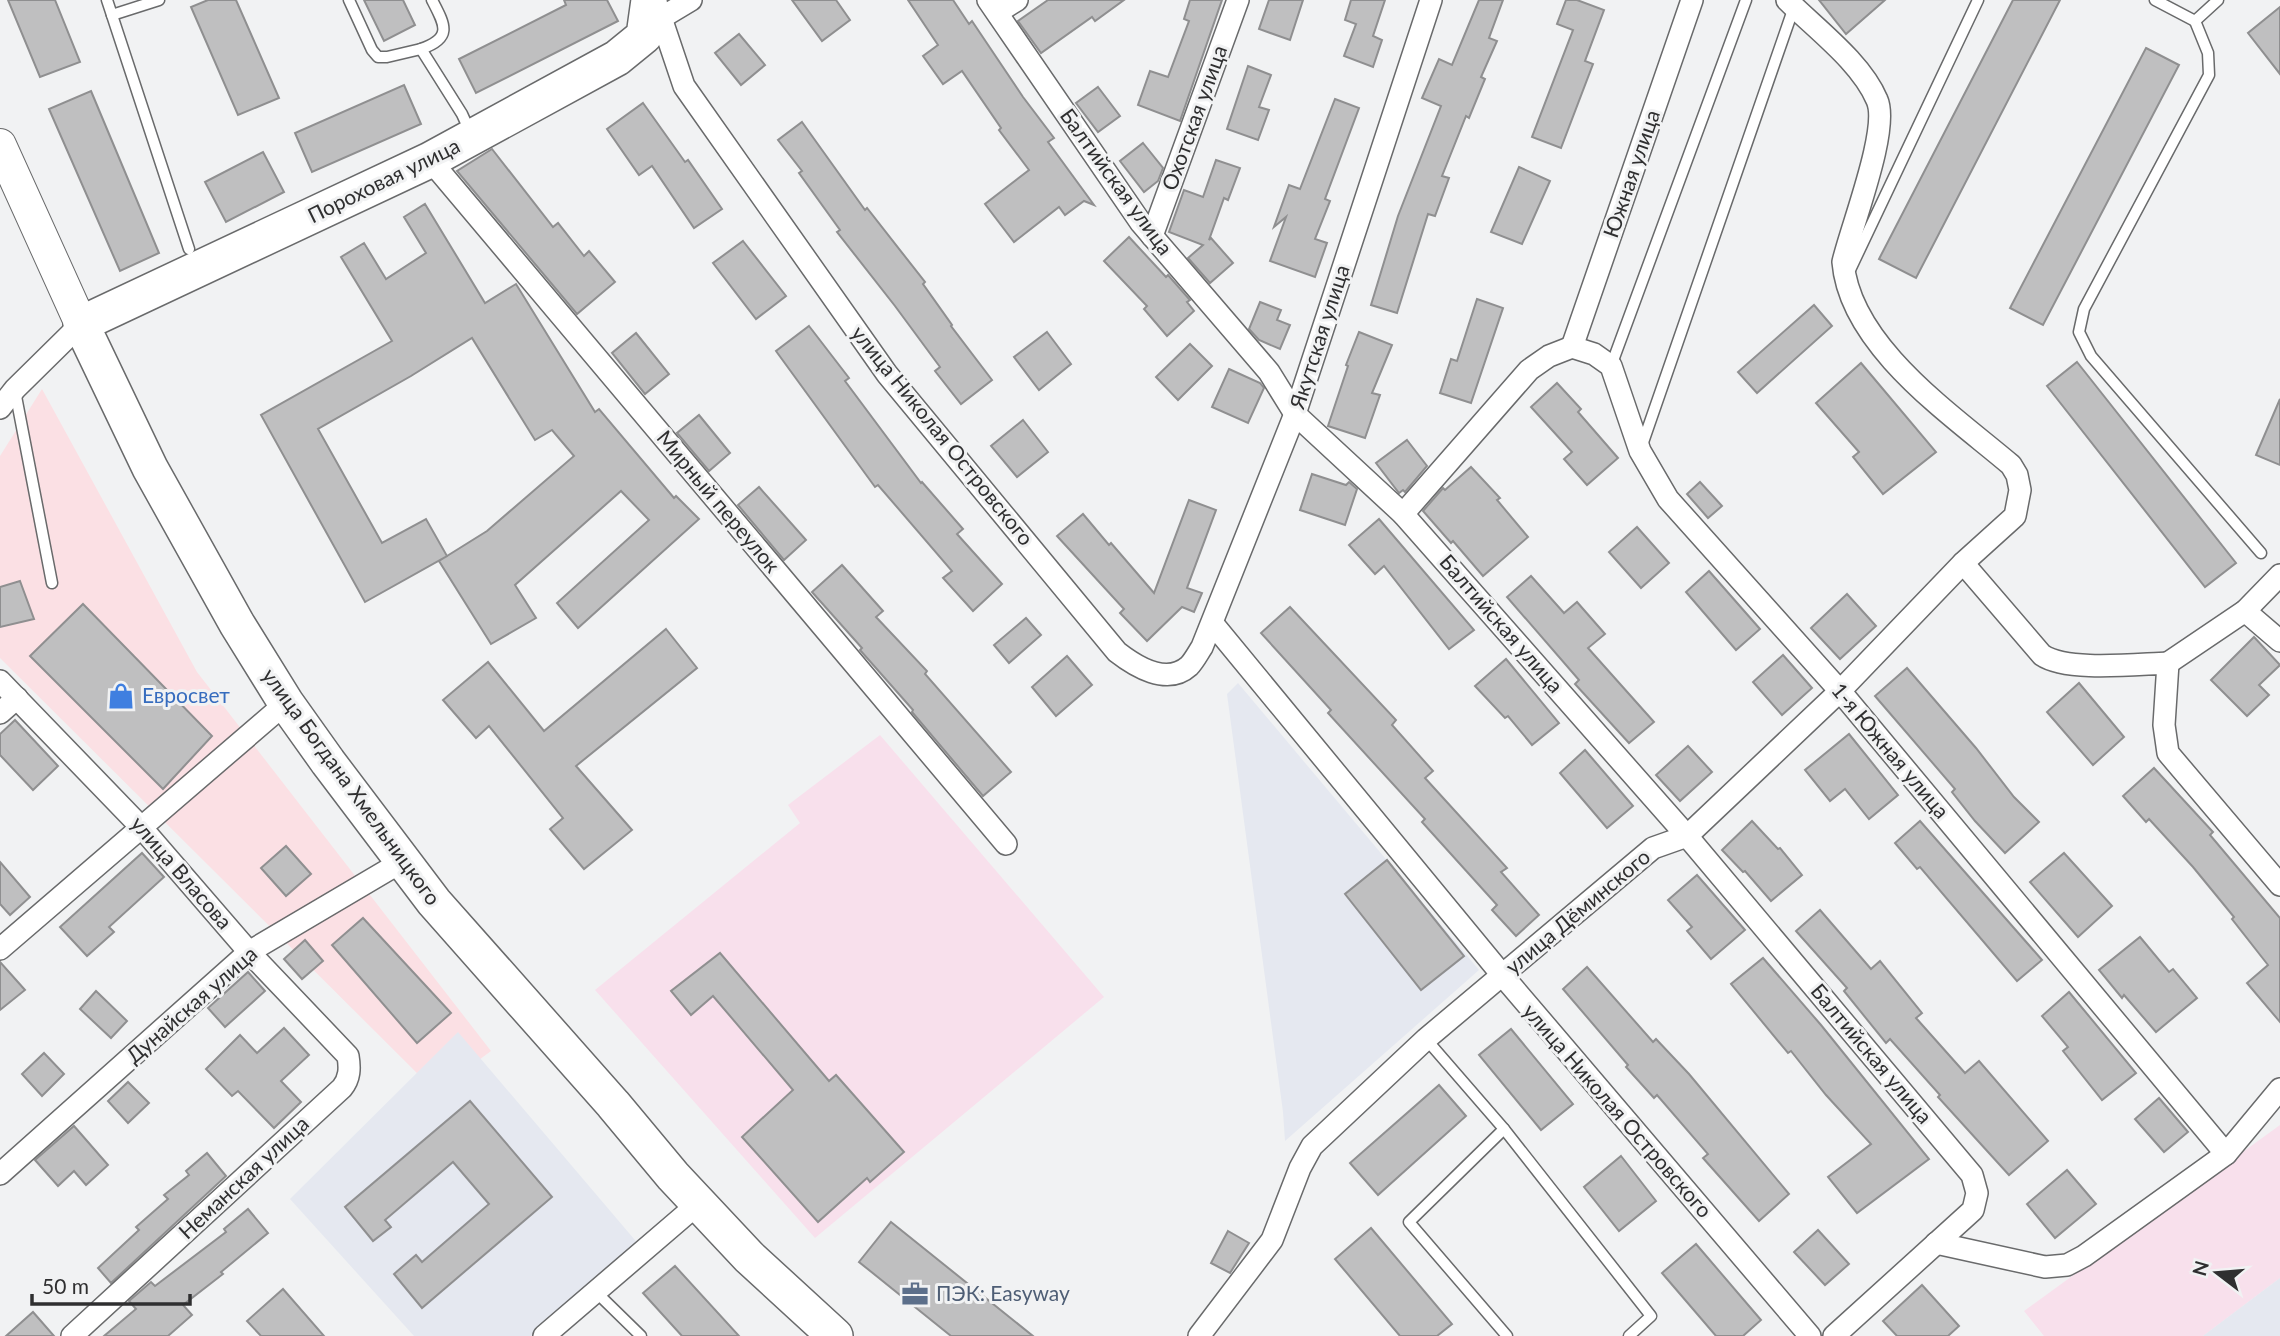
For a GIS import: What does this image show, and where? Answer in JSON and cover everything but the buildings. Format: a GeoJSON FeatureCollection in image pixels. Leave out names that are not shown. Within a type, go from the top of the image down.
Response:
{"type":"FeatureCollection","features":[{"type":"Feature","properties":{"kind":"main road","name":"Пороховая улица"},"geometry":{"type":"LineString","coordinates":[[81,324],[430,160],[617,58],[644,36],[655,6]]}},
{"type":"Feature","properties":{"kind":"main road","name":"улица Богдана Хмельницкого"},"geometry":{"type":"LineString","coordinates":[[0,145],[150,468],[237,624],[286,703],[434,902],[699,1203],[769,1276],[835,1336]]}},
{"type":"Feature","properties":{"kind":"street"},"geometry":{"type":"LineString","coordinates":[[655,6],[691,0]]}},
{"type":"Feature","properties":{"kind":"street"},"geometry":{"type":"LineString","coordinates":[[993,6],[1017,0]]}},
{"type":"Feature","properties":{"kind":"street","name":"Охотская улица"},"geometry":{"type":"LineString","coordinates":[[1152,236],[1238,0]]}},
{"type":"Feature","properties":{"kind":"street","name":"Якутская улица"},"geometry":{"type":"LineString","coordinates":[[1189,666],[1213,624],[1295,414],[1432,0]]}},
{"type":"Feature","properties":{"kind":"street","name":"Южная улица"},"geometry":{"type":"LineString","coordinates":[[1572,347],[1692,0]]}},
{"type":"Feature","properties":{"kind":"street"},"geometry":{"type":"LineString","coordinates":[[1790,3],[1851,62],[1878,102],[1880,118],[1877,142],[1847,243],[1843,262],[1845,281]]}},
{"type":"Feature","properties":{"kind":"street","name":"улица Николая Островского"},"geometry":{"type":"LineString","coordinates":[[655,6],[684,86],[887,374],[1117,652],[1133,664],[1153,672],[1171,674],[1189,666]]}},
{"type":"Feature","properties":{"kind":"street","name":"Балтийская улица"},"geometry":{"type":"LineString","coordinates":[[993,6],[1141,223],[1269,372],[1295,414],[1404,514],[1687,836],[1972,1175],[1977,1193],[1973,1210],[1833,1336]]}},
{"type":"Feature","properties":{"kind":"street","name":"Мирный переулок"},"geometry":{"type":"LineString","coordinates":[[430,160],[1006,844]]}},
{"type":"Feature","properties":{"kind":"street","name":"улица Дёминского"},"geometry":{"type":"LineString","coordinates":[[1199,1336],[1272,1240],[1300,1168],[1312,1146],[1426,1039],[1653,848],[1687,836],[1840,691],[1964,563],[2015,516],[2020,490],[2017,475],[2011,465],[1888,357],[1858,314],[1845,281]]}},
{"type":"Feature","properties":{"kind":"street"},"geometry":{"type":"LineString","coordinates":[[0,408],[15,389],[81,324]]}},
{"type":"Feature","properties":{"kind":"street"},"geometry":{"type":"LineString","coordinates":[[1404,514],[1529,370],[1549,356],[1572,347],[1594,354],[1611,366]]}},
{"type":"Feature","properties":{"kind":"street","name":"1-я Южная улица"},"geometry":{"type":"LineString","coordinates":[[1611,366],[1640,451],[1668,499],[1840,691],[2226,1154]]}},
{"type":"Feature","properties":{"kind":"street"},"geometry":{"type":"LineString","coordinates":[[1964,563],[2042,655],[2049,660],[2077,665],[2168,663],[2245,611],[2280,575]]}},
{"type":"Feature","properties":{"kind":"street"},"geometry":{"type":"LineString","coordinates":[[2245,611],[2280,641]]}},
{"type":"Feature","properties":{"kind":"street","name":"улица Николая Островского"},"geometry":{"type":"LineString","coordinates":[[1213,624],[1503,976],[1810,1336]]}},
{"type":"Feature","properties":{"kind":"street"},"geometry":{"type":"LineString","coordinates":[[2168,663],[2164,725],[2168,753],[2280,884]]}},
{"type":"Feature","properties":{"kind":"street","name":"улица Власова"},"geometry":{"type":"LineString","coordinates":[[0,681],[141,827],[249,951],[348,1055],[349,1072]]}},
{"type":"Feature","properties":{"kind":"street"},"geometry":{"type":"LineString","coordinates":[[0,713],[17,698]]}},
{"type":"Feature","properties":{"kind":"street"},"geometry":{"type":"LineString","coordinates":[[0,949],[286,703]]}},
{"type":"Feature","properties":{"kind":"street","name":"Дунайская улица"},"geometry":{"type":"LineString","coordinates":[[0,1174],[249,951],[403,861]]}},
{"type":"Feature","properties":{"kind":"street","name":"Неманская улица"},"geometry":{"type":"LineString","coordinates":[[72,1336],[342,1088],[348,1081],[349,1072]]}},
{"type":"Feature","properties":{"kind":"street"},"geometry":{"type":"LineString","coordinates":[[1936,1243],[2045,1266],[2067,1265],[2084,1256],[2226,1154],[2280,1089]]}},
{"type":"Feature","properties":{"kind":"street"},"geometry":{"type":"LineString","coordinates":[[544,1336],[699,1203]]}},
{"type":"Feature","properties":{"kind":"lane"},"geometry":{"type":"LineString","coordinates":[[107,0],[189,249]]}},
{"type":"Feature","properties":{"kind":"lane"},"geometry":{"type":"LineString","coordinates":[[112,15],[159,0]]}},
{"type":"Feature","properties":{"kind":"lane"},"geometry":{"type":"LineString","coordinates":[[349,0],[372,50],[378,57],[436,44],[445,25],[432,0]]}},
{"type":"Feature","properties":{"kind":"lane"},"geometry":{"type":"LineString","coordinates":[[1611,366],[1746,0]]}},
{"type":"Feature","properties":{"kind":"lane"},"geometry":{"type":"LineString","coordinates":[[1845,281],[1978,0]]}},
{"type":"Feature","properties":{"kind":"lane"},"geometry":{"type":"LineString","coordinates":[[2155,0],[2195,21],[2208,53],[2209,75],[2084,309],[2079,332],[2091,356],[2262,553]]}},
{"type":"Feature","properties":{"kind":"lane"},"geometry":{"type":"LineString","coordinates":[[2195,21],[2218,0]]}},
{"type":"Feature","properties":{"kind":"lane"},"geometry":{"type":"LineString","coordinates":[[1640,451],[1790,3]]}},
{"type":"Feature","properties":{"kind":"lane"},"geometry":{"type":"LineString","coordinates":[[421,49],[462,114],[472,138]]}},
{"type":"Feature","properties":{"kind":"lane"},"geometry":{"type":"LineString","coordinates":[[15,389],[52,583]]}},
{"type":"Feature","properties":{"kind":"lane"},"geometry":{"type":"LineString","coordinates":[[1426,1039],[1504,1129],[1651,1316],[1629,1336]]}},
{"type":"Feature","properties":{"kind":"lane"},"geometry":{"type":"LineString","coordinates":[[1504,1129],[1409,1222],[1507,1336]]}},
{"type":"Feature","properties":{"kind":"lane"},"geometry":{"type":"LineString","coordinates":[[596,1292],[641,1336]]}},
{"type":"Feature","properties":{"kind":"shaded area"},"geometry":{"type":"Polygon","coordinates":[[[42,389],[197,672],[491,1051],[436,1092],[0,658],[0,456],[42,389]]]}},
{"type":"Feature","properties":{"kind":"shaded area"},"geometry":{"type":"Polygon","coordinates":[[[1238,683],[1479,970],[1285,1141],[1227,694],[1238,683]]]}},
{"type":"Feature","properties":{"kind":"shaded area"},"geometry":{"type":"Polygon","coordinates":[[[880,735],[1104,997],[815,1238],[595,990],[800,823],[788,805],[880,735]]]}},
{"type":"Feature","properties":{"kind":"shaded area"},"geometry":{"type":"Polygon","coordinates":[[[458,1032],[640,1246],[531,1336],[414,1336],[290,1199],[458,1032]]]}},
{"type":"Feature","properties":{"kind":"shaded area"},"geometry":{"type":"Polygon","coordinates":[[[2280,1125],[2280,1278],[2203,1336],[2044,1336],[2024,1311],[2280,1125]]]}},
{"type":"Feature","properties":{"kind":"shaded area"},"geometry":{"type":"Polygon","coordinates":[[[2280,1278],[2280,1336],[2203,1336],[2280,1278]]]}},
{"type":"Feature","properties":{"kind":"place","name":"Евросвет"},"geometry":{"type":"Point","coordinates":[121,696]}},
{"type":"Feature","properties":{"kind":"place","name":"ПЭК: Easyway"},"geometry":{"type":"Point","coordinates":[915,1294]}}]}
